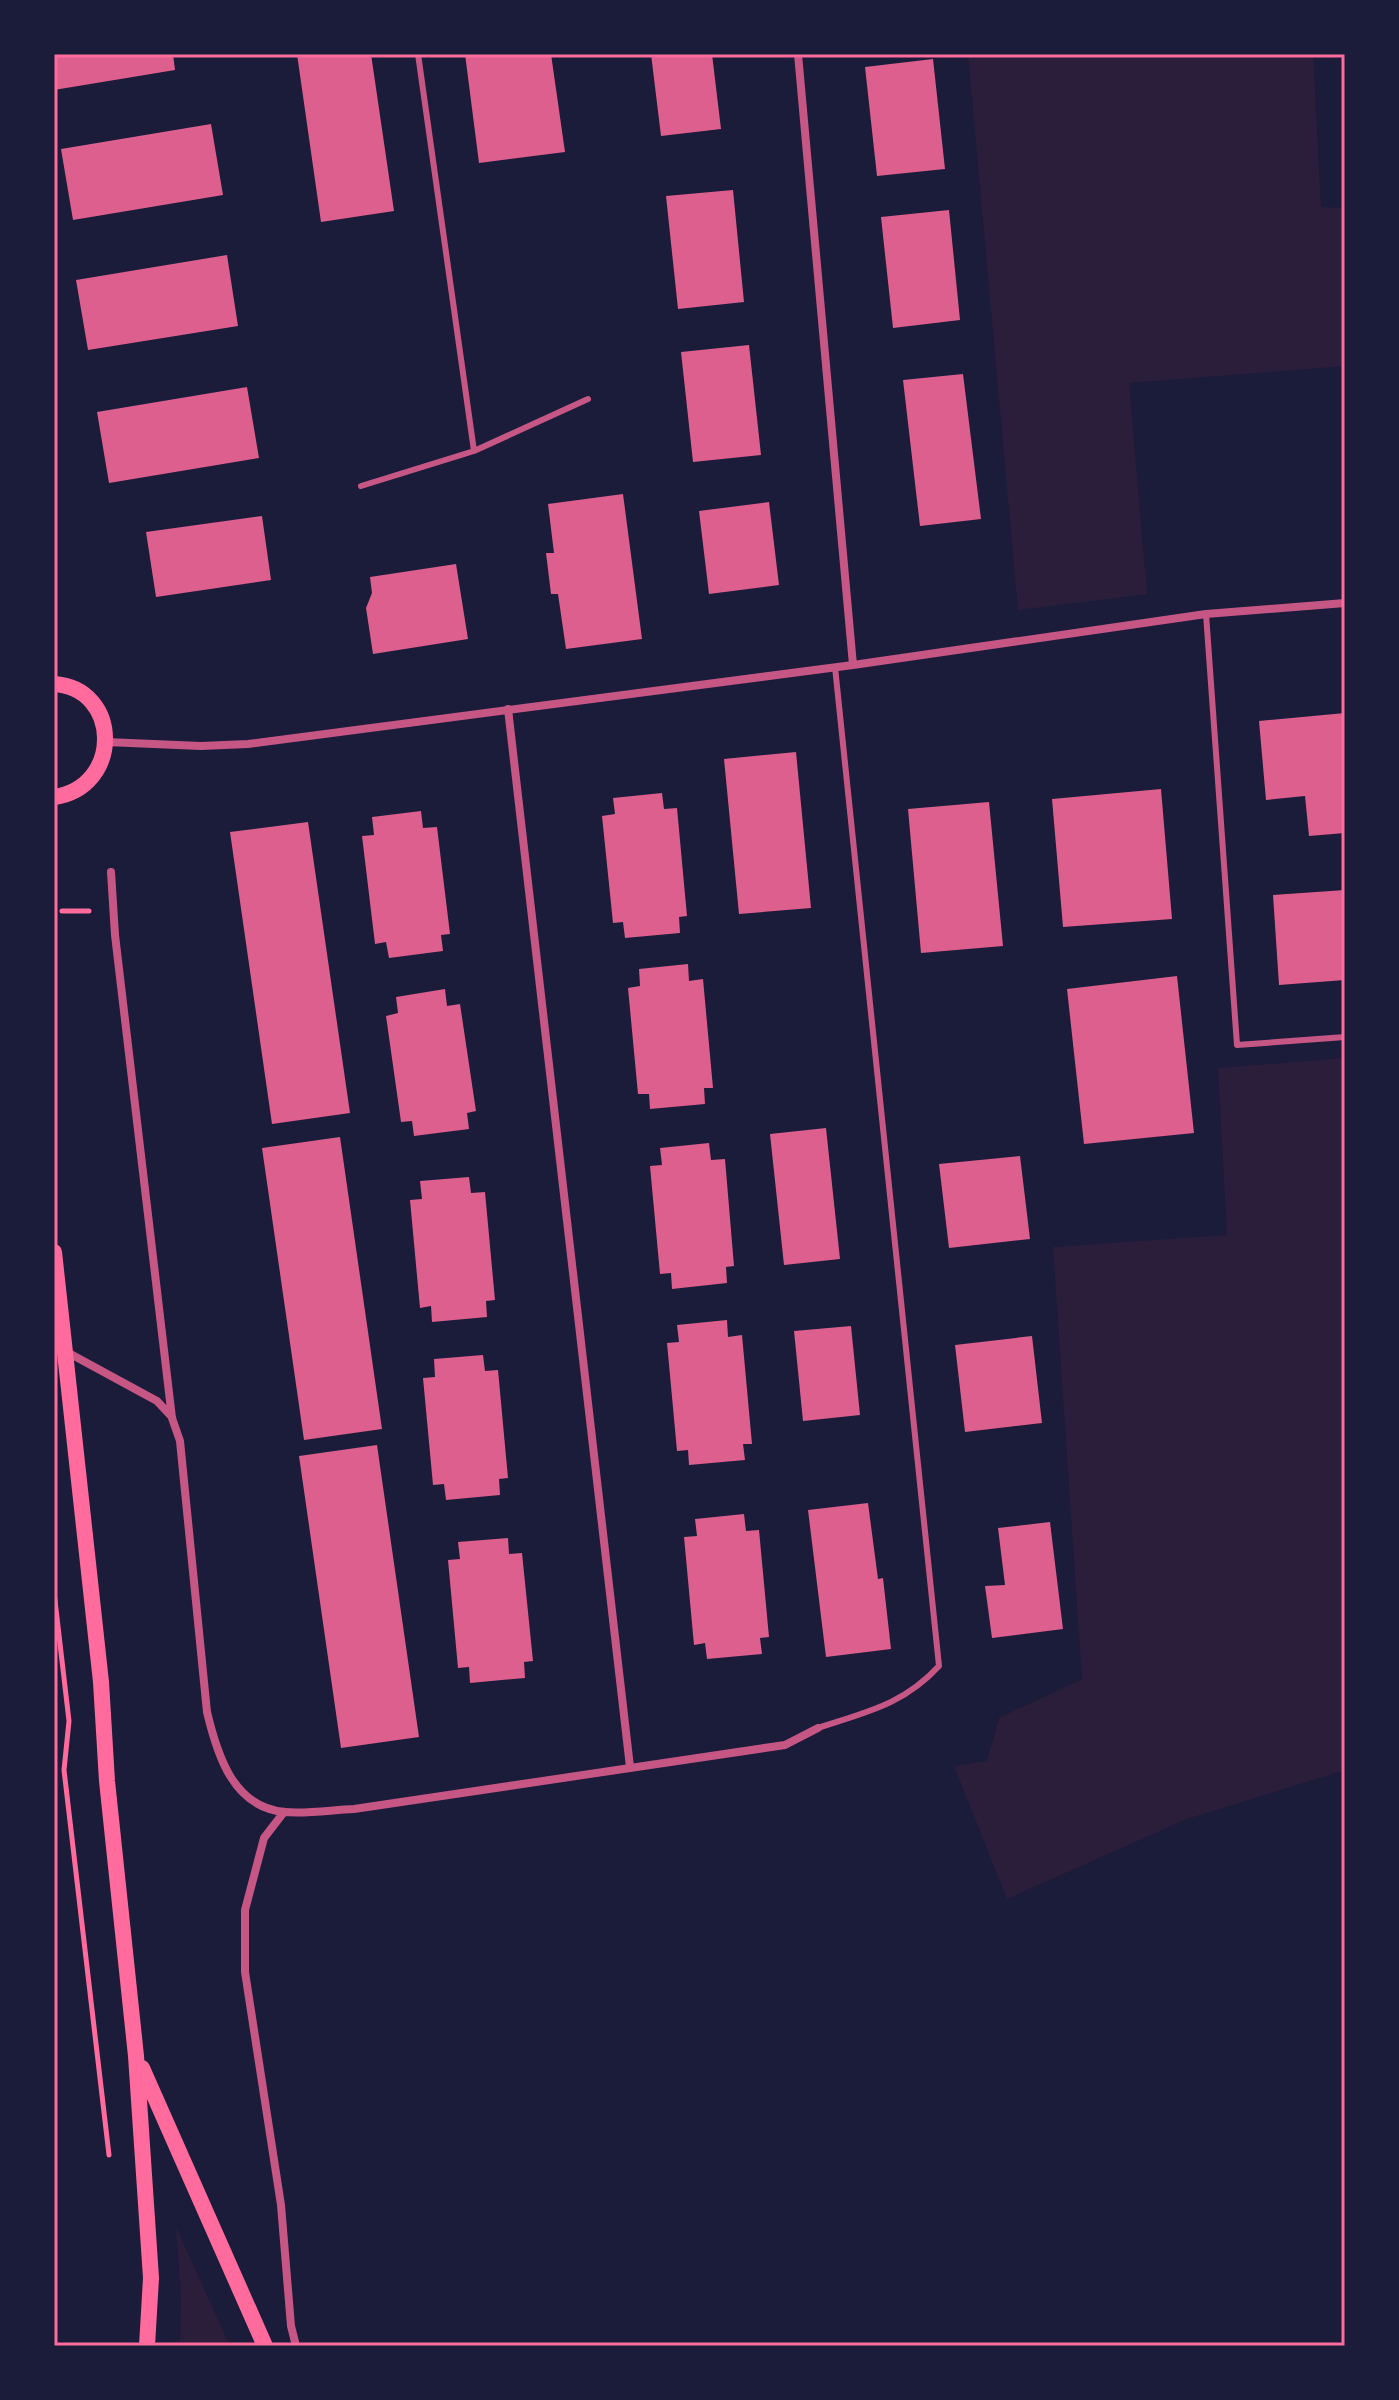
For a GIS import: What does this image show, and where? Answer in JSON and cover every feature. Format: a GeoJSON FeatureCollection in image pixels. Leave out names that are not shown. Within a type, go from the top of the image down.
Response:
{"type":"FeatureCollection","features":[{"type":"Feature","properties":{"kind":"main road"},"geometry":{"type":"LineString","coordinates":[[54,684],[80,692],[94,706],[104,723],[106,742],[103,758],[86,785],[72,793],[54,797]]}},
{"type":"Feature","properties":{"kind":"main road"},"geometry":{"type":"LineString","coordinates":[[54,1252],[101,1682],[107,1781],[136,2056],[151,2278],[147,2346]]}},
{"type":"Feature","properties":{"kind":"main road"},"geometry":{"type":"LineString","coordinates":[[136,2056],[265,2346]]}},
{"type":"Feature","properties":{"kind":"street"},"geometry":{"type":"LineString","coordinates":[[798,54],[853,665]]}},
{"type":"Feature","properties":{"kind":"street"},"geometry":{"type":"LineString","coordinates":[[106,742],[201,746],[248,744],[853,665],[1206,614],[1345,603]]}},
{"type":"Feature","properties":{"kind":"street"},"geometry":{"type":"LineString","coordinates":[[508,709],[630,1767]]}},
{"type":"Feature","properties":{"kind":"street"},"geometry":{"type":"LineString","coordinates":[[111,872],[115,935],[172,1418],[180,1441],[207,1712],[215,1748],[226,1773],[243,1794],[264,1807],[284,1812],[354,1809],[785,1745],[818,1728]]}},
{"type":"Feature","properties":{"kind":"street"},"geometry":{"type":"LineString","coordinates":[[65,1351],[157,1401],[172,1418]]}},
{"type":"Feature","properties":{"kind":"street"},"geometry":{"type":"LineString","coordinates":[[284,1812],[264,1838],[245,1910],[245,1972],[281,2205],[291,2326],[296,2346]]}},
{"type":"Feature","properties":{"kind":"lane"},"geometry":{"type":"LineString","coordinates":[[418,54],[474,451]]}},
{"type":"Feature","properties":{"kind":"lane"},"geometry":{"type":"LineString","coordinates":[[361,486],[474,451],[588,399]]}},
{"type":"Feature","properties":{"kind":"lane"},"geometry":{"type":"LineString","coordinates":[[1206,614],[1237,1045],[1345,1037]]}},
{"type":"Feature","properties":{"kind":"lane"},"geometry":{"type":"LineString","coordinates":[[818,1728],[894,1702],[920,1686],[939,1666],[835,667]]}},
{"type":"Feature","properties":{"kind":"path"},"geometry":{"type":"LineString","coordinates":[[62,911],[98,911]]}},
{"type":"Feature","properties":{"kind":"path"},"geometry":{"type":"LineString","coordinates":[[54,1592],[69,1721],[64,1770],[110,2168]]}},
{"type":"Feature","properties":{"kind":"shaded area"},"geometry":{"type":"Polygon","coordinates":[[[968,54],[1313,54],[1321,207],[1345,208],[1345,366],[1129,383],[1147,594],[1018,610],[968,54]]]}},
{"type":"Feature","properties":{"kind":"shaded area"},"geometry":{"type":"Polygon","coordinates":[[[1345,1058],[1345,1770],[1187,1819],[1007,1899],[954,1766],[987,1761],[999,1718],[1082,1679],[1053,1247],[1227,1235],[1218,1068],[1345,1058]]]}},
{"type":"Feature","properties":{"kind":"shaded area"},"geometry":{"type":"Polygon","coordinates":[[[176,2227],[230,2346],[180,2346],[181,2297],[176,2227]]]}},
{"type":"Feature","properties":{"kind":"building"},"geometry":{"type":"Polygon","coordinates":[[[54,54],[173,54],[175,70],[54,90],[54,54]]]}},
{"type":"Feature","properties":{"kind":"building"},"geometry":{"type":"Polygon","coordinates":[[[297,54],[371,54],[394,211],[321,222],[297,54]]]}},
{"type":"Feature","properties":{"kind":"building"},"geometry":{"type":"Polygon","coordinates":[[[465,54],[551,54],[565,152],[479,163],[465,54]]]}},
{"type":"Feature","properties":{"kind":"building"},"geometry":{"type":"Polygon","coordinates":[[[651,54],[712,54],[721,129],[661,136],[651,54]]]}},
{"type":"Feature","properties":{"kind":"building"},"geometry":{"type":"Polygon","coordinates":[[[933,59],[945,169],[877,176],[865,67],[933,59]]]}},
{"type":"Feature","properties":{"kind":"building"},"geometry":{"type":"Polygon","coordinates":[[[211,124],[223,195],[73,220],[61,149],[211,124]]]}},
{"type":"Feature","properties":{"kind":"building"},"geometry":{"type":"Polygon","coordinates":[[[733,190],[744,302],[678,309],[666,196],[733,190]]]}},
{"type":"Feature","properties":{"kind":"building"},"geometry":{"type":"Polygon","coordinates":[[[949,210],[960,320],[893,328],[881,217],[949,210]]]}},
{"type":"Feature","properties":{"kind":"building"},"geometry":{"type":"Polygon","coordinates":[[[227,255],[238,326],[88,350],[76,280],[227,255]]]}},
{"type":"Feature","properties":{"kind":"building"},"geometry":{"type":"Polygon","coordinates":[[[749,345],[761,455],[693,462],[681,352],[749,345]]]}},
{"type":"Feature","properties":{"kind":"building"},"geometry":{"type":"Polygon","coordinates":[[[963,374],[981,519],[920,526],[903,380],[963,374]]]}},
{"type":"Feature","properties":{"kind":"building"},"geometry":{"type":"Polygon","coordinates":[[[247,387],[259,458],[109,483],[97,412],[247,387]]]}},
{"type":"Feature","properties":{"kind":"building"},"geometry":{"type":"Polygon","coordinates":[[[623,494],[642,639],[566,649],[558,594],[551,594],[546,553],[554,553],[548,504],[623,494]]]}},
{"type":"Feature","properties":{"kind":"building"},"geometry":{"type":"Polygon","coordinates":[[[769,502],[779,585],[709,594],[699,511],[769,502]]]}},
{"type":"Feature","properties":{"kind":"building"},"geometry":{"type":"Polygon","coordinates":[[[262,516],[271,580],[156,597],[146,532],[262,516]]]}},
{"type":"Feature","properties":{"kind":"building"},"geometry":{"type":"Polygon","coordinates":[[[456,564],[468,639],[373,654],[366,608],[372,593],[370,577],[456,564]]]}},
{"type":"Feature","properties":{"kind":"building"},"geometry":{"type":"Polygon","coordinates":[[[1345,713],[1345,833],[1309,836],[1305,796],[1266,800],[1259,721],[1345,713]]]}},
{"type":"Feature","properties":{"kind":"building"},"geometry":{"type":"Polygon","coordinates":[[[796,752],[811,908],[739,914],[724,759],[796,752]]]}},
{"type":"Feature","properties":{"kind":"building"},"geometry":{"type":"Polygon","coordinates":[[[1161,789],[1172,919],[1063,927],[1052,799],[1161,789]]]}},
{"type":"Feature","properties":{"kind":"building"},"geometry":{"type":"Polygon","coordinates":[[[662,793],[664,809],[677,808],[687,916],[679,917],[680,933],[625,938],[623,922],[613,923],[602,816],[615,814],[613,798],[662,793]]]}},
{"type":"Feature","properties":{"kind":"building"},"geometry":{"type":"Polygon","coordinates":[[[989,802],[1003,946],[921,953],[908,809],[989,802]]]}},
{"type":"Feature","properties":{"kind":"building"},"geometry":{"type":"Polygon","coordinates":[[[421,811],[423,828],[437,827],[450,934],[441,935],[443,951],[389,958],[386,942],[375,944],[362,836],[374,835],[372,817],[421,811]]]}},
{"type":"Feature","properties":{"kind":"building"},"geometry":{"type":"Polygon","coordinates":[[[308,822],[350,1113],[272,1124],[230,832],[308,822]]]}},
{"type":"Feature","properties":{"kind":"building"},"geometry":{"type":"Polygon","coordinates":[[[1345,890],[1345,980],[1279,985],[1273,895],[1345,890]]]}},
{"type":"Feature","properties":{"kind":"building"},"geometry":{"type":"Polygon","coordinates":[[[688,964],[689,981],[703,979],[713,1088],[704,1088],[705,1104],[650,1109],[649,1094],[638,1094],[628,988],[640,986],[639,969],[688,964]]]}},
{"type":"Feature","properties":{"kind":"building"},"geometry":{"type":"Polygon","coordinates":[[[1177,976],[1194,1133],[1084,1144],[1067,989],[1177,976]]]}},
{"type":"Feature","properties":{"kind":"building"},"geometry":{"type":"Polygon","coordinates":[[[445,989],[447,1006],[460,1004],[476,1111],[467,1113],[469,1129],[414,1136],[412,1121],[401,1122],[386,1016],[398,1013],[396,997],[445,989]]]}},
{"type":"Feature","properties":{"kind":"building"},"geometry":{"type":"Polygon","coordinates":[[[826,1128],[840,1259],[784,1265],[770,1134],[826,1128]]]}},
{"type":"Feature","properties":{"kind":"building"},"geometry":{"type":"Polygon","coordinates":[[[340,1137],[382,1429],[304,1440],[262,1148],[340,1137]]]}},
{"type":"Feature","properties":{"kind":"building"},"geometry":{"type":"Polygon","coordinates":[[[709,1143],[711,1160],[725,1159],[734,1266],[726,1267],[727,1283],[672,1289],[671,1273],[660,1274],[650,1166],[662,1165],[660,1148],[709,1143]]]}},
{"type":"Feature","properties":{"kind":"building"},"geometry":{"type":"Polygon","coordinates":[[[1020,1156],[1030,1239],[949,1248],[939,1164],[1020,1156]]]}},
{"type":"Feature","properties":{"kind":"building"},"geometry":{"type":"Polygon","coordinates":[[[469,1177],[471,1193],[485,1192],[495,1300],[486,1301],[487,1317],[432,1322],[431,1306],[420,1308],[410,1200],[422,1199],[420,1181],[469,1177]]]}},
{"type":"Feature","properties":{"kind":"building"},"geometry":{"type":"Polygon","coordinates":[[[727,1320],[728,1337],[742,1335],[752,1444],[743,1444],[745,1460],[689,1465],[688,1450],[677,1451],[667,1343],[679,1342],[677,1325],[727,1320]]]}},
{"type":"Feature","properties":{"kind":"building"},"geometry":{"type":"Polygon","coordinates":[[[851,1326],[860,1415],[803,1421],[794,1331],[851,1326]]]}},
{"type":"Feature","properties":{"kind":"building"},"geometry":{"type":"Polygon","coordinates":[[[1032,1336],[1042,1423],[965,1432],[955,1345],[1032,1336]]]}},
{"type":"Feature","properties":{"kind":"building"},"geometry":{"type":"Polygon","coordinates":[[[483,1355],[485,1371],[498,1370],[508,1478],[499,1479],[500,1495],[446,1500],[444,1484],[433,1485],[423,1378],[435,1377],[434,1359],[483,1355]]]}},
{"type":"Feature","properties":{"kind":"building"},"geometry":{"type":"Polygon","coordinates":[[[377,1445],[419,1737],[341,1748],[299,1456],[377,1445]]]}},
{"type":"Feature","properties":{"kind":"building"},"geometry":{"type":"Polygon","coordinates":[[[868,1503],[878,1579],[883,1578],[891,1649],[826,1657],[808,1510],[868,1503]]]}},
{"type":"Feature","properties":{"kind":"building"},"geometry":{"type":"Polygon","coordinates":[[[744,1514],[746,1531],[759,1530],[769,1637],[760,1638],[762,1654],[707,1659],[705,1643],[694,1645],[684,1537],[697,1536],[695,1519],[744,1514]]]}},
{"type":"Feature","properties":{"kind":"building"},"geometry":{"type":"Polygon","coordinates":[[[1050,1522],[1063,1629],[992,1638],[985,1586],[1005,1585],[998,1528],[1050,1522]]]}},
{"type":"Feature","properties":{"kind":"building"},"geometry":{"type":"Polygon","coordinates":[[[508,1538],[509,1554],[522,1553],[533,1661],[524,1662],[525,1678],[470,1683],[469,1667],[458,1668],[448,1560],[460,1559],[458,1542],[508,1538]]]}}]}
